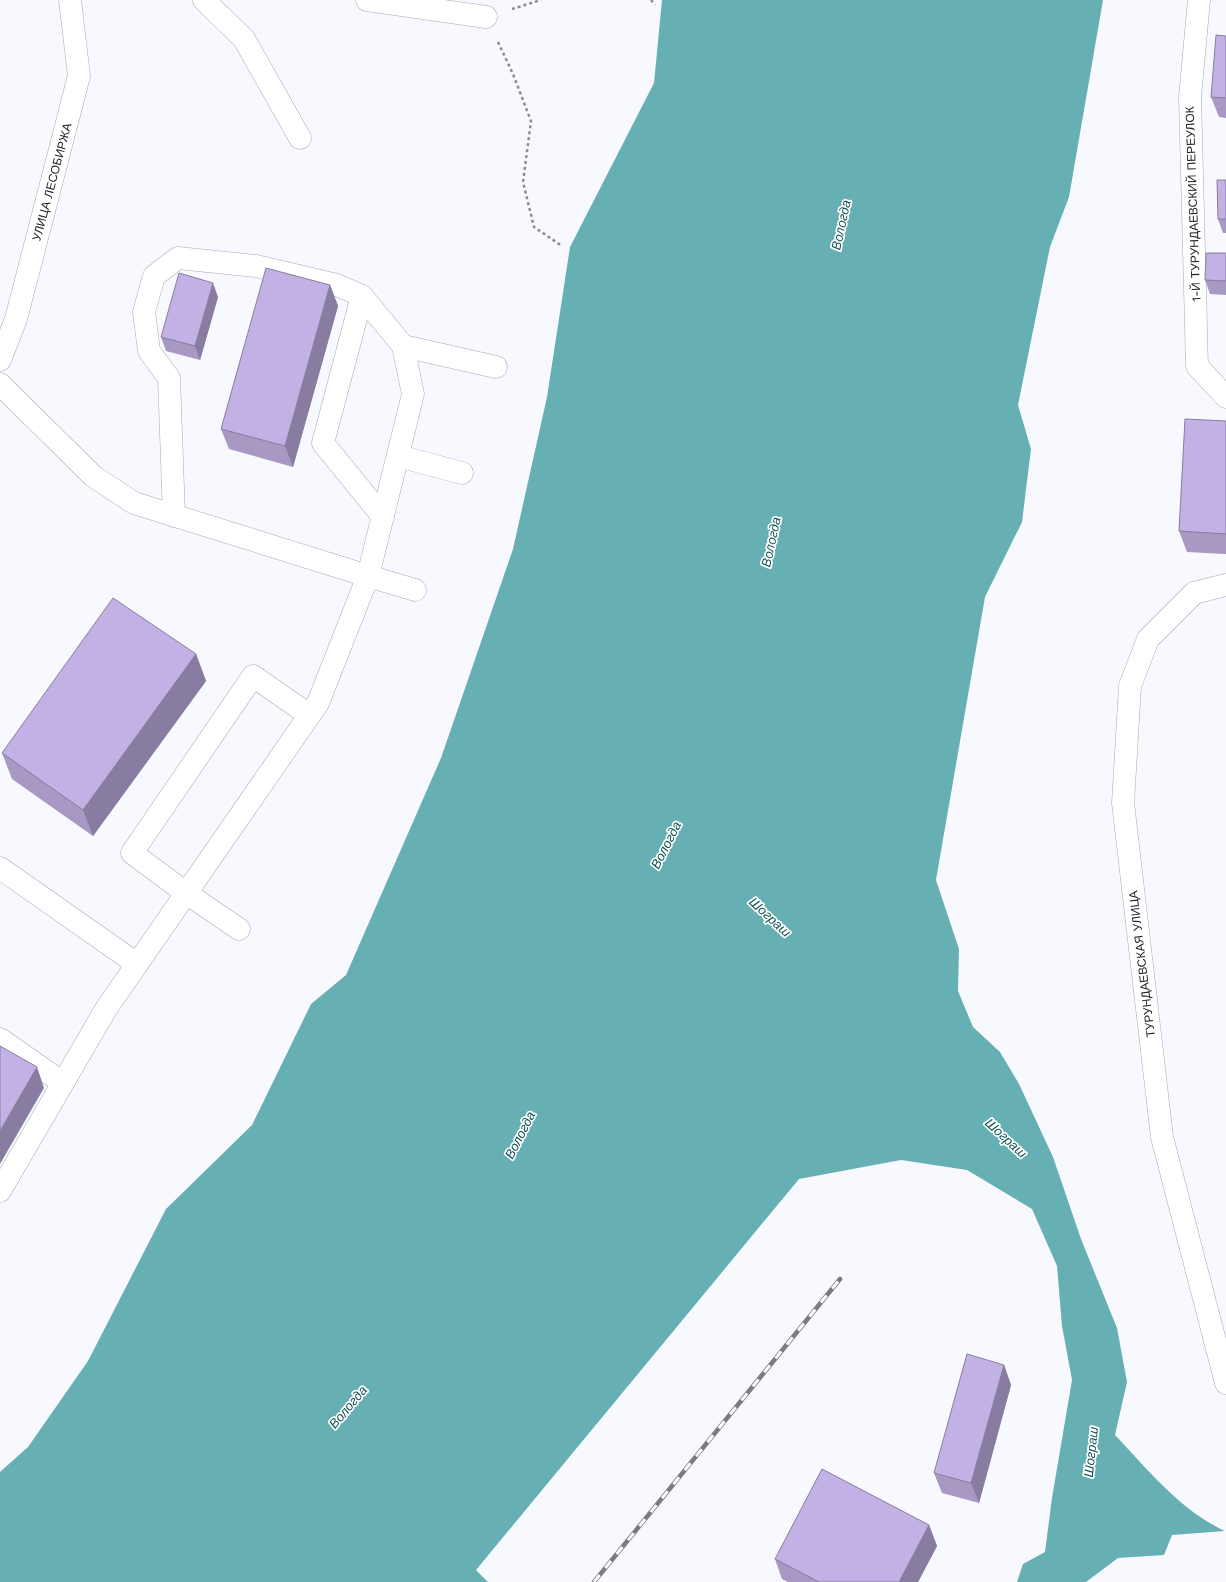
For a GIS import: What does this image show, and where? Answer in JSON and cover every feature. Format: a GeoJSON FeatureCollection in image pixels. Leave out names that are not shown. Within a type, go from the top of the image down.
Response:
{"type":"FeatureCollection","features":[{"type":"Feature","properties":{"kind":"street","name":"УЛИЦА ЛЕСОБИРЖА"},"geometry":{"type":"LineString","coordinates":[[0,360],[16,319],[79,76],[70,0]]}},
{"type":"Feature","properties":{"kind":"street"},"geometry":{"type":"LineString","coordinates":[[204,0],[244,39],[300,138]]}},
{"type":"Feature","properties":{"kind":"street"},"geometry":{"type":"LineString","coordinates":[[367,0],[486,17]]}},
{"type":"Feature","properties":{"kind":"street","name":"1-Й ТУРУНДАЕВСКИЙ ПЕРЕУЛОК"},"geometry":{"type":"LineString","coordinates":[[1199,0],[1190,97],[1197,366],[1226,397]]}},
{"type":"Feature","properties":{"kind":"street"},"geometry":{"type":"LineString","coordinates":[[0,1191],[106,1009],[318,702],[368,576],[413,394],[403,346],[362,296],[337,285],[256,266],[178,258],[154,276],[144,312],[149,351],[169,378],[174,516]]}},
{"type":"Feature","properties":{"kind":"street"},"geometry":{"type":"LineString","coordinates":[[362,296],[323,443],[383,518]]}},
{"type":"Feature","properties":{"kind":"street"},"geometry":{"type":"LineString","coordinates":[[403,346],[496,367]]}},
{"type":"Feature","properties":{"kind":"street"},"geometry":{"type":"LineString","coordinates":[[0,384],[93,476],[134,504],[415,590]]}},
{"type":"Feature","properties":{"kind":"street"},"geometry":{"type":"LineString","coordinates":[[398,456],[462,473]]}},
{"type":"Feature","properties":{"kind":"street","name":"ТУРУНДАЕВСКАЯ УЛИЦА"},"geometry":{"type":"LineString","coordinates":[[1226,584],[1194,593],[1148,639],[1130,686],[1123,803],[1162,1137],[1226,1382]]}},
{"type":"Feature","properties":{"kind":"street"},"geometry":{"type":"LineString","coordinates":[[239,929],[186,894],[132,853],[253,676],[309,715]]}},
{"type":"Feature","properties":{"kind":"street"},"geometry":{"type":"LineString","coordinates":[[0,868],[137,964]]}},
{"type":"Feature","properties":{"kind":"street"},"geometry":{"type":"LineString","coordinates":[[0,1039],[63,1083]]}},
{"type":"Feature","properties":{"kind":"path"},"geometry":{"type":"LineString","coordinates":[[651,0],[655,5]]}},
{"type":"Feature","properties":{"kind":"path"},"geometry":{"type":"LineString","coordinates":[[486,17],[513,74],[531,121],[523,182],[534,227],[562,246]]}},
{"type":"Feature","properties":{"kind":"water"},"geometry":{"type":"Polygon","coordinates":[[[662,0],[1103,0],[1069,197],[1050,247],[1018,405],[1031,449],[1022,522],[985,597],[936,880],[959,949],[958,991],[973,1027],[1000,1052],[1019,1084],[1053,1157],[1081,1239],[1117,1328],[1127,1382],[1115,1435],[1166,1489],[1209,1523],[1225,1531],[1172,1535],[1164,1555],[1118,1558],[1086,1582],[1017,1582],[1023,1564],[1045,1552],[1052,1498],[1072,1380],[1062,1326],[1057,1266],[1032,1209],[967,1170],[901,1160],[799,1179],[476,1570],[488,1582],[0,1582],[0,1472],[28,1447],[88,1361],[166,1209],[252,1125],[311,1004],[346,975],[441,758],[513,549],[547,397],[570,247],[654,83],[662,0]]]}},
{"type":"Feature","properties":{"kind":"building"},"geometry":{"type":"Polygon","coordinates":[[[1216,35],[1226,36],[1226,98],[1211,97],[1216,35]]]}},
{"type":"Feature","properties":{"kind":"building"},"geometry":{"type":"Polygon","coordinates":[[[1217,180],[1226,180],[1226,219],[1218,219],[1217,180]]]}},
{"type":"Feature","properties":{"kind":"building"},"geometry":{"type":"Polygon","coordinates":[[[1206,253],[1226,253],[1226,281],[1205,280],[1206,253]]]}},
{"type":"Feature","properties":{"kind":"building"},"geometry":{"type":"Polygon","coordinates":[[[266,268],[330,285],[285,446],[221,429],[266,268]]]}},
{"type":"Feature","properties":{"kind":"building"},"geometry":{"type":"Polygon","coordinates":[[[179,273],[213,283],[195,346],[161,337],[179,273]]]}},
{"type":"Feature","properties":{"kind":"building"},"geometry":{"type":"Polygon","coordinates":[[[1185,419],[1226,421],[1226,534],[1179,531],[1185,419]]]}},
{"type":"Feature","properties":{"kind":"building"},"geometry":{"type":"Polygon","coordinates":[[[113,598],[196,654],[83,810],[2,753],[113,598]]]}},
{"type":"Feature","properties":{"kind":"building"},"geometry":{"type":"Polygon","coordinates":[[[0,1046],[37,1067],[0,1131],[0,1046]]]}},
{"type":"Feature","properties":{"kind":"building"},"geometry":{"type":"Polygon","coordinates":[[[967,1354],[1004,1365],[971,1483],[934,1473],[967,1354]]]}},
{"type":"Feature","properties":{"kind":"building"},"geometry":{"type":"Polygon","coordinates":[[[822,1469],[929,1525],[899,1582],[819,1582],[775,1559],[822,1469]]]}},
{"type":"Feature","properties":{"kind":"railway"},"geometry":{"type":"LineString","coordinates":[[594,1582],[840,1279]]}},
{"type":"Feature","properties":{"kind":"water label","name":"Вологда"},"geometry":{"type":"Point","coordinates":[841,225]}},
{"type":"Feature","properties":{"kind":"water label","name":"Вологда"},"geometry":{"type":"Point","coordinates":[771,542]}},
{"type":"Feature","properties":{"kind":"water label","name":"Вологда"},"geometry":{"type":"Point","coordinates":[666,845]}},
{"type":"Feature","properties":{"kind":"water label","name":"Шограш"},"geometry":{"type":"Point","coordinates":[770,917]}},
{"type":"Feature","properties":{"kind":"water label","name":"Вологда"},"geometry":{"type":"Point","coordinates":[520,1135]}},
{"type":"Feature","properties":{"kind":"water label","name":"Шограш"},"geometry":{"type":"Point","coordinates":[1006,1138]}},
{"type":"Feature","properties":{"kind":"water label","name":"Вологда"},"geometry":{"type":"Point","coordinates":[348,1407]}},
{"type":"Feature","properties":{"kind":"water label","name":"Шограш"},"geometry":{"type":"Point","coordinates":[1091,1452]}}]}
